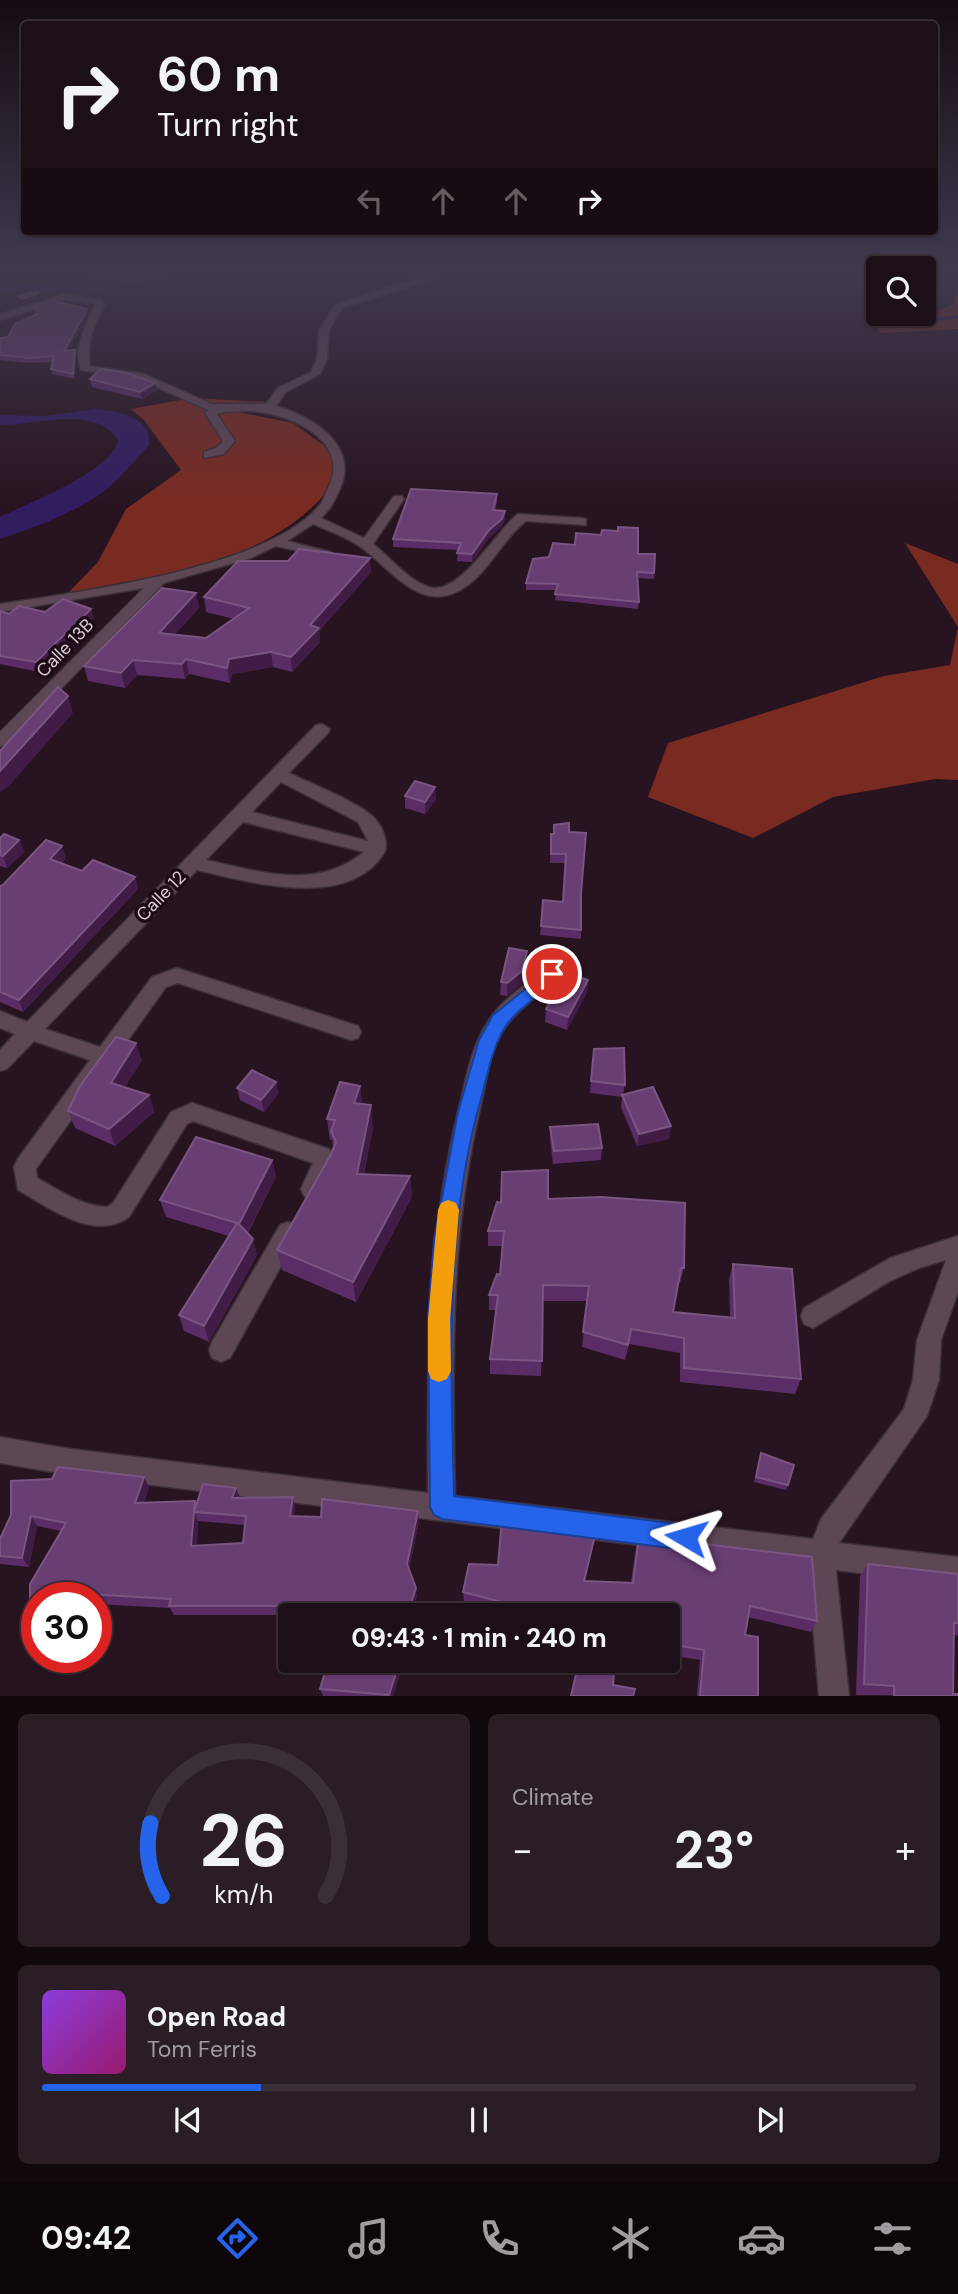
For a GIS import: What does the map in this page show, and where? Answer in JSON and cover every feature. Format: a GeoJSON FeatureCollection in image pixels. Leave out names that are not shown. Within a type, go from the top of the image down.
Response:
{"type":"FeatureCollection","features":[{"type":"Feature","properties":{"kind":"street"},"geometry":{"type":"LineString","coordinates":[[0,608],[158,581],[225,562],[276,542],[312,519],[326,508],[339,484],[341,465],[335,446],[320,432],[269,408],[219,408],[183,397],[134,374],[85,368],[86,347]]}},
{"type":"Feature","properties":{"kind":"street"},"geometry":{"type":"LineString","coordinates":[[269,408],[282,390],[315,374],[322,359],[323,347]]}},
{"type":"Feature","properties":{"kind":"street"},"geometry":{"type":"LineString","coordinates":[[208,455],[220,451],[229,441],[211,413],[219,408]]}},
{"type":"Feature","properties":{"kind":"street"},"geometry":{"type":"LineString","coordinates":[[366,545],[398,499]]}},
{"type":"Feature","properties":{"kind":"street"},"geometry":{"type":"LineString","coordinates":[[312,519],[366,545],[412,585],[441,593],[453,590],[465,581],[523,517],[581,522]]}},
{"type":"Feature","properties":{"kind":"street"},"geometry":{"type":"LineString","coordinates":[[276,542],[343,560]]}},
{"type":"Feature","properties":{"kind":"street","name":"Calle 13B"},"geometry":{"type":"LineString","coordinates":[[0,741],[158,581]]}},
{"type":"Feature","properties":{"kind":"street","name":"Calle 12"},"geometry":{"type":"LineString","coordinates":[[0,1063],[322,729]]}},
{"type":"Feature","properties":{"kind":"street"},"geometry":{"type":"LineString","coordinates":[[279,774],[364,818],[373,827],[377,849]]}},
{"type":"Feature","properties":{"kind":"street"},"geometry":{"type":"LineString","coordinates":[[239,815],[377,849]]}},
{"type":"Feature","properties":{"kind":"street"},"geometry":{"type":"LineString","coordinates":[[193,863],[296,882],[326,880],[346,874],[377,849]]}},
{"type":"Feature","properties":{"kind":"street"},"geometry":{"type":"LineString","coordinates":[[442,1507],[439,1319],[444,1240],[453,1177],[467,1112],[488,1040],[499,1020],[552,974]]}},
{"type":"Feature","properties":{"kind":"street"},"geometry":{"type":"LineString","coordinates":[[222,1350],[323,1169],[325,1162],[321,1156],[192,1112],[179,1118],[121,1210],[104,1217],[62,1202],[26,1183],[25,1167],[159,982],[177,975],[351,1032]]}},
{"type":"Feature","properties":{"kind":"street"},"geometry":{"type":"LineString","coordinates":[[0,1019],[29,1034],[69,1043],[104,1056]]}},
{"type":"Feature","properties":{"kind":"street"},"geometry":{"type":"LineString","coordinates":[[813,1316],[899,1263],[922,1254],[958,1247]]}},
{"type":"Feature","properties":{"kind":"street"},"geometry":{"type":"LineString","coordinates":[[834,1696],[821,1554],[831,1529],[914,1416],[926,1380],[929,1340],[958,1259]]}},
{"type":"Feature","properties":{"kind":"street"},"geometry":{"type":"LineString","coordinates":[[0,1450],[71,1462],[958,1571]]}},
{"type":"Feature","properties":{"kind":"shaded area"},"geometry":{"type":"Polygon","coordinates":[[[191,398],[268,402],[238,412],[293,423],[329,449],[334,468],[329,488],[313,506],[284,530],[256,545],[195,567],[68,593],[98,562],[126,509],[181,470],[144,420],[131,409],[191,398]]]}},
{"type":"Feature","properties":{"kind":"shaded area"},"geometry":{"type":"Polygon","coordinates":[[[96,409],[123,414],[140,422],[149,435],[149,445],[119,478],[96,497],[56,518],[0,539],[0,517],[86,474],[113,452],[118,440],[108,429],[95,422],[64,419],[0,425],[0,415],[45,416],[96,409]]]}},
{"type":"Feature","properties":{"kind":"shaded area"},"geometry":{"type":"Polygon","coordinates":[[[905,543],[958,564],[958,627],[905,543]]]}},
{"type":"Feature","properties":{"kind":"shaded area"},"geometry":{"type":"Polygon","coordinates":[[[958,627],[958,780],[935,779],[833,797],[753,838],[648,797],[668,743],[884,676],[950,665],[958,627]]]}},
{"type":"Feature","properties":{"kind":"building"},"geometry":{"type":"Polygon","coordinates":[[[0,347],[66,347],[64,351],[75,350],[73,374],[51,369],[54,356],[28,358],[0,355],[0,347]]]}},
{"type":"Feature","properties":{"kind":"building"},"geometry":{"type":"Polygon","coordinates":[[[101,369],[127,373],[155,383],[140,392],[90,379],[101,369]]]}},
{"type":"Feature","properties":{"kind":"building"},"geometry":{"type":"Polygon","coordinates":[[[411,489],[497,494],[493,510],[505,511],[502,519],[489,530],[472,554],[457,553],[461,543],[393,539],[411,489]]]}},
{"type":"Feature","properties":{"kind":"building"},"geometry":{"type":"Polygon","coordinates":[[[618,527],[638,528],[638,554],[655,554],[654,573],[637,572],[639,602],[555,594],[558,584],[526,583],[533,559],[549,557],[553,543],[575,545],[576,533],[601,535],[602,530],[618,531],[618,527]]]}},
{"type":"Feature","properties":{"kind":"building"},"geometry":{"type":"Polygon","coordinates":[[[299,549],[370,558],[310,625],[319,628],[291,657],[271,652],[229,659],[227,668],[186,659],[182,664],[133,660],[121,673],[84,666],[162,588],[196,593],[159,633],[206,638],[249,608],[204,597],[238,561],[288,561],[299,549]]]}},
{"type":"Feature","properties":{"kind":"building"},"geometry":{"type":"Polygon","coordinates":[[[63,599],[91,609],[36,662],[0,656],[0,611],[9,614],[19,606],[45,612],[63,599]]]}},
{"type":"Feature","properties":{"kind":"building"},"geometry":{"type":"Polygon","coordinates":[[[58,687],[68,696],[0,771],[0,751],[58,687]]]}},
{"type":"Feature","properties":{"kind":"building"},"geometry":{"type":"Polygon","coordinates":[[[415,781],[435,787],[425,802],[405,796],[415,781]]]}},
{"type":"Feature","properties":{"kind":"building"},"geometry":{"type":"Polygon","coordinates":[[[569,823],[569,832],[586,833],[581,930],[541,926],[543,900],[563,902],[566,854],[551,854],[551,834],[554,834],[554,825],[569,823]]]}},
{"type":"Feature","properties":{"kind":"building"},"geometry":{"type":"Polygon","coordinates":[[[4,834],[19,840],[3,856],[0,855],[0,838],[4,834]]]}},
{"type":"Feature","properties":{"kind":"building"},"geometry":{"type":"Polygon","coordinates":[[[46,840],[62,846],[50,859],[82,871],[93,860],[135,877],[19,1000],[0,992],[0,886],[46,840]]]}},
{"type":"Feature","properties":{"kind":"building"},"geometry":{"type":"Polygon","coordinates":[[[509,948],[527,951],[522,971],[507,983],[501,982],[509,948]]]}},
{"type":"Feature","properties":{"kind":"building"},"geometry":{"type":"Polygon","coordinates":[[[566,972],[588,980],[568,1017],[546,1009],[566,972]]]}},
{"type":"Feature","properties":{"kind":"building"},"geometry":{"type":"Polygon","coordinates":[[[116,1037],[136,1043],[111,1083],[149,1095],[109,1129],[68,1111],[80,1086],[116,1037]]]}},
{"type":"Feature","properties":{"kind":"building"},"geometry":{"type":"Polygon","coordinates":[[[624,1048],[625,1085],[591,1081],[594,1049],[624,1048]]]}},
{"type":"Feature","properties":{"kind":"building"},"geometry":{"type":"Polygon","coordinates":[[[252,1070],[276,1082],[261,1100],[237,1088],[252,1070]]]}},
{"type":"Feature","properties":{"kind":"building"},"geometry":{"type":"Polygon","coordinates":[[[340,1082],[360,1086],[354,1103],[371,1105],[357,1174],[410,1176],[353,1282],[277,1250],[336,1142],[331,1131],[335,1120],[327,1119],[340,1082]]]}},
{"type":"Feature","properties":{"kind":"building"},"geometry":{"type":"Polygon","coordinates":[[[653,1087],[671,1126],[639,1134],[622,1095],[653,1087]]]}},
{"type":"Feature","properties":{"kind":"building"},"geometry":{"type":"Polygon","coordinates":[[[598,1124],[602,1148],[554,1151],[550,1127],[598,1124]]]}},
{"type":"Feature","properties":{"kind":"building"},"geometry":{"type":"Polygon","coordinates":[[[196,1137],[272,1160],[239,1224],[253,1239],[204,1326],[179,1315],[237,1223],[160,1200],[196,1137]]]}},
{"type":"Feature","properties":{"kind":"building"},"geometry":{"type":"Polygon","coordinates":[[[548,1170],[548,1199],[601,1197],[685,1203],[684,1268],[681,1268],[673,1312],[735,1318],[733,1264],[792,1269],[801,1379],[684,1368],[684,1338],[631,1329],[628,1345],[583,1332],[589,1286],[543,1285],[542,1361],[490,1359],[498,1295],[489,1295],[497,1274],[500,1275],[504,1231],[488,1231],[497,1202],[501,1203],[502,1172],[548,1170]]]}},
{"type":"Feature","properties":{"kind":"building"},"geometry":{"type":"Polygon","coordinates":[[[761,1453],[794,1465],[788,1485],[756,1477],[761,1453]]]}},
{"type":"Feature","properties":{"kind":"building"},"geometry":{"type":"Polygon","coordinates":[[[58,1467],[144,1477],[135,1503],[195,1501],[194,1512],[203,1484],[236,1488],[232,1498],[293,1497],[290,1516],[321,1517],[322,1499],[418,1511],[407,1564],[416,1588],[411,1603],[169,1606],[171,1599],[112,1595],[112,1582],[31,1582],[66,1523],[31,1516],[22,1558],[0,1556],[0,1539],[11,1515],[11,1481],[52,1479],[58,1467]],[[194,1512],[191,1546],[243,1543],[246,1516],[194,1512]]]}},
{"type":"Feature","properties":{"kind":"building"},"geometry":{"type":"Polygon","coordinates":[[[502,1519],[596,1531],[584,1581],[633,1583],[639,1536],[812,1557],[817,1621],[750,1606],[745,1635],[758,1637],[758,1696],[700,1696],[704,1650],[680,1646],[680,1603],[505,1603],[463,1592],[469,1564],[498,1565],[502,1519]]]}},
{"type":"Feature","properties":{"kind":"building"},"geometry":{"type":"Polygon","coordinates":[[[868,1564],[958,1574],[953,1694],[958,1696],[894,1696],[894,1686],[864,1684],[868,1564]]]}},
{"type":"Feature","properties":{"kind":"building"},"geometry":{"type":"Polygon","coordinates":[[[325,1673],[396,1673],[389,1695],[320,1689],[325,1673]]]}},
{"type":"Feature","properties":{"kind":"building"},"geometry":{"type":"Polygon","coordinates":[[[576,1673],[614,1673],[613,1685],[635,1689],[633,1696],[571,1696],[576,1673]]]}},
{"type":"Feature","properties":{"kind":"slow traffic"},"geometry":{"type":"LineString","coordinates":[[439,1371],[439,1319],[448,1210]]}},
{"type":"Feature","properties":{"kind":"route"},"geometry":{"type":"LineString","coordinates":[[552,974],[499,1020],[488,1040],[467,1112],[453,1177],[444,1240],[439,1319],[442,1507],[686,1537]]}}]}
